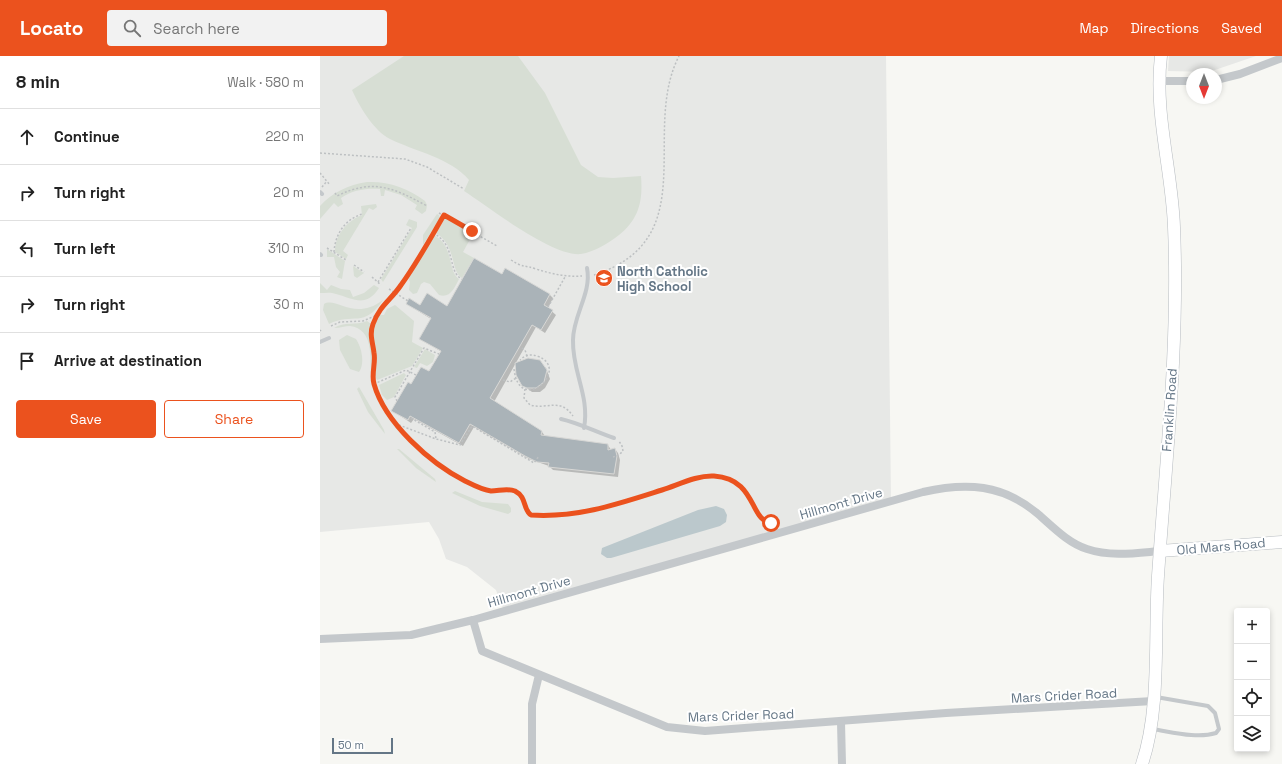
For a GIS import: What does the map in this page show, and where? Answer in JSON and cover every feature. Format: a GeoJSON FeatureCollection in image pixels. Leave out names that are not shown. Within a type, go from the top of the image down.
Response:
{"type":"FeatureCollection","features":[{"type":"Feature","properties":{"kind":"street","name":"Franklin Road"},"geometry":{"type":"LineString","coordinates":[[1142,764],[1151,728],[1153,699],[1160,551],[1173,356],[1176,270],[1174,222],[1159,81],[1161,56]]}},
{"type":"Feature","properties":{"kind":"street"},"geometry":{"type":"LineString","coordinates":[[1222,78],[1240,74],[1282,58]]}},
{"type":"Feature","properties":{"kind":"street"},"geometry":{"type":"LineString","coordinates":[[1159,81],[1186,81]]}},
{"type":"Feature","properties":{"kind":"street","name":"Hillmont Drive"},"geometry":{"type":"LineString","coordinates":[[473,620],[917,493],[953,486],[990,489],[1009,495],[1026,505],[1068,539],[1087,549],[1123,554],[1160,551]]}},
{"type":"Feature","properties":{"kind":"street","name":"Old Mars Road"},"geometry":{"type":"LineString","coordinates":[[1160,551],[1282,542]]}},
{"type":"Feature","properties":{"kind":"street"},"geometry":{"type":"LineString","coordinates":[[320,639],[411,635],[473,620]]}},
{"type":"Feature","properties":{"kind":"street","name":"Mars Crider Road"},"geometry":{"type":"LineString","coordinates":[[473,620],[482,651],[539,676],[667,727],[686,730],[705,731],[841,722],[1153,699]]}},
{"type":"Feature","properties":{"kind":"street"},"geometry":{"type":"LineString","coordinates":[[532,764],[532,704],[539,676]]}},
{"type":"Feature","properties":{"kind":"street"},"geometry":{"type":"LineString","coordinates":[[841,722],[842,764]]}},
{"type":"Feature","properties":{"kind":"lane"},"geometry":{"type":"LineString","coordinates":[[584,428],[586,408],[576,370],[573,339],[577,317],[588,285],[587,268]]}},
{"type":"Feature","properties":{"kind":"lane"},"geometry":{"type":"LineString","coordinates":[[320,342],[329,338]]}},
{"type":"Feature","properties":{"kind":"lane"},"geometry":{"type":"LineString","coordinates":[[561,419],[576,423],[584,428],[614,438]]}},
{"type":"Feature","properties":{"kind":"lane"},"geometry":{"type":"LineString","coordinates":[[1151,728],[1177,733],[1209,735],[1216,733],[1219,728],[1215,713],[1208,706],[1153,699]]}},
{"type":"Feature","properties":{"kind":"path"},"geometry":{"type":"LineString","coordinates":[[510,260],[523,267],[535,268],[553,275],[565,277],[588,276],[609,269],[628,259],[643,244],[656,223],[662,198],[666,97],[672,72],[679,56]]}},
{"type":"Feature","properties":{"kind":"path"},"geometry":{"type":"LineString","coordinates":[[320,153],[405,159],[432,170],[464,189]]}},
{"type":"Feature","properties":{"kind":"path"},"geometry":{"type":"LineString","coordinates":[[320,173],[330,185]]}},
{"type":"Feature","properties":{"kind":"path"},"geometry":{"type":"LineString","coordinates":[[322,187],[327,181]]}},
{"type":"Feature","properties":{"kind":"path"},"geometry":{"type":"LineString","coordinates":[[335,193],[337,196],[363,186],[384,187],[402,192],[427,206]]}},
{"type":"Feature","properties":{"kind":"path"},"geometry":{"type":"LineString","coordinates":[[438,213],[497,246]]}},
{"type":"Feature","properties":{"kind":"path"},"geometry":{"type":"LineString","coordinates":[[334,252],[336,239],[341,229],[350,220],[362,214]]}},
{"type":"Feature","properties":{"kind":"path"},"geometry":{"type":"LineString","coordinates":[[444,215],[395,293],[383,304],[377,315],[370,336],[374,354],[374,384],[397,424],[419,449],[441,467],[465,481],[489,491],[515,491],[522,497],[528,512],[531,515],[565,515],[594,511],[696,479],[714,476],[728,479],[741,486],[750,496],[759,518],[766,522],[776,522],[777,525]]}},
{"type":"Feature","properties":{"kind":"path"},"geometry":{"type":"LineString","coordinates":[[378,282],[411,228]]}},
{"type":"Feature","properties":{"kind":"path"},"geometry":{"type":"LineString","coordinates":[[433,233],[446,243],[456,275],[462,279]]}},
{"type":"Feature","properties":{"kind":"path"},"geometry":{"type":"LineString","coordinates":[[326,248],[346,260]]}},
{"type":"Feature","properties":{"kind":"path"},"geometry":{"type":"LineString","coordinates":[[354,265],[364,272]]}},
{"type":"Feature","properties":{"kind":"path"},"geometry":{"type":"LineString","coordinates":[[372,277],[381,285]]}},
{"type":"Feature","properties":{"kind":"path"},"geometry":{"type":"LineString","coordinates":[[548,307],[565,277]]}},
{"type":"Feature","properties":{"kind":"path"},"geometry":{"type":"LineString","coordinates":[[389,289],[408,301]]}},
{"type":"Feature","properties":{"kind":"path"},"geometry":{"type":"LineString","coordinates":[[331,326],[340,322],[363,321],[377,315]]}},
{"type":"Feature","properties":{"kind":"path"},"geometry":{"type":"LineString","coordinates":[[397,401],[395,397],[425,347],[439,354]]}},
{"type":"Feature","properties":{"kind":"path"},"geometry":{"type":"LineString","coordinates":[[522,348],[525,350],[527,356]]}},
{"type":"Feature","properties":{"kind":"path"},"geometry":{"type":"LineString","coordinates":[[514,369],[519,384],[525,388],[532,390],[539,388],[546,382],[549,371],[547,365],[541,358],[527,356],[520,360]]}},
{"type":"Feature","properties":{"kind":"path"},"geometry":{"type":"LineString","coordinates":[[374,384],[406,370],[416,375]]}},
{"type":"Feature","properties":{"kind":"path"},"geometry":{"type":"LineString","coordinates":[[503,380],[510,382],[516,378]]}},
{"type":"Feature","properties":{"kind":"path"},"geometry":{"type":"LineString","coordinates":[[525,388],[524,398],[529,404],[538,407],[553,404],[563,407],[571,412],[576,423]]}},
{"type":"Feature","properties":{"kind":"path"},"geometry":{"type":"LineString","coordinates":[[411,418],[435,432],[436,439]]}},
{"type":"Feature","properties":{"kind":"path"},"geometry":{"type":"LineString","coordinates":[[397,424],[436,439],[460,445],[472,426],[534,463],[540,456]]}},
{"type":"Feature","properties":{"kind":"path"},"geometry":{"type":"LineString","coordinates":[[613,457],[622,453],[623,449],[621,444],[614,438]]}},
{"type":"Feature","properties":{"kind":"shaded area","name":"North Catholic High School"},"geometry":{"type":"Polygon","coordinates":[[[320,56],[886,56],[891,501],[504,611],[496,590],[467,567],[446,559],[439,539],[429,522],[320,532],[320,56]]]}},
{"type":"Feature","properties":{"kind":"shaded area"},"geometry":{"type":"Polygon","coordinates":[[[404,56],[518,56],[545,93],[581,165],[598,177],[613,178],[641,176],[640,201],[631,223],[615,238],[601,247],[581,254],[569,253],[555,248],[522,230],[464,191],[469,180],[452,166],[384,135],[368,118],[352,90],[404,56]]]}},
{"type":"Feature","properties":{"kind":"shaded area"},"geometry":{"type":"Polygon","coordinates":[[[1169,56],[1256,56],[1221,68],[1186,68],[1186,71],[1168,71],[1169,56]]]}},
{"type":"Feature","properties":{"kind":"shaded area"},"geometry":{"type":"Polygon","coordinates":[[[367,182],[390,184],[412,192],[425,201],[427,205],[426,211],[422,214],[415,209],[417,205],[401,195],[385,190],[384,196],[381,196],[380,189],[370,189],[355,191],[345,195],[341,198],[343,204],[338,207],[334,203],[320,219],[320,206],[330,197],[347,187],[367,182]]]}},
{"type":"Feature","properties":{"kind":"shaded area"},"geometry":{"type":"Polygon","coordinates":[[[376,204],[377,207],[373,210],[369,208],[343,251],[348,255],[346,259],[335,252],[337,240],[343,229],[351,221],[362,215],[361,206],[376,204]]]}},
{"type":"Feature","properties":{"kind":"shaded area"},"geometry":{"type":"Polygon","coordinates":[[[437,214],[440,218],[423,245],[423,235],[437,214]]]}},
{"type":"Feature","properties":{"kind":"shaded area"},"geometry":{"type":"Polygon","coordinates":[[[446,217],[473,234],[463,252],[474,258],[462,278],[458,275],[450,251],[443,238],[436,233],[446,217]]]}},
{"type":"Feature","properties":{"kind":"shaded area"},"geometry":{"type":"Polygon","coordinates":[[[409,219],[417,222],[417,227],[383,282],[381,279],[412,228],[406,225],[409,219]]]}},
{"type":"Feature","properties":{"kind":"shaded area"},"geometry":{"type":"Polygon","coordinates":[[[434,235],[441,240],[445,246],[455,275],[459,279],[452,292],[443,296],[439,295],[430,284],[424,282],[421,284],[417,293],[413,294],[409,290],[410,282],[408,278],[434,235]]]}},
{"type":"Feature","properties":{"kind":"shaded area"},"geometry":{"type":"Polygon","coordinates":[[[327,249],[345,261],[342,279],[337,277],[340,272],[336,267],[334,257],[327,257],[327,249]]]}},
{"type":"Feature","properties":{"kind":"shaded area"},"geometry":{"type":"Polygon","coordinates":[[[353,266],[364,273],[357,278],[354,276],[353,266]]]}},
{"type":"Feature","properties":{"kind":"shaded area"},"geometry":{"type":"Polygon","coordinates":[[[320,283],[327,290],[331,285],[341,289],[350,290],[353,297],[364,293],[374,285],[379,288],[369,298],[364,300],[354,300],[332,293],[320,293],[320,283]]]}},
{"type":"Feature","properties":{"kind":"shaded area"},"geometry":{"type":"Polygon","coordinates":[[[383,300],[376,309],[364,317],[345,319],[329,324],[323,310],[324,304],[329,302],[355,309],[363,309],[373,306],[383,300]]]}},
{"type":"Feature","properties":{"kind":"shaded area"},"geometry":{"type":"Polygon","coordinates":[[[395,305],[414,321],[412,342],[423,348],[412,366],[377,380],[375,376],[375,353],[372,335],[374,324],[379,315],[384,315],[387,309],[395,305]]]}},
{"type":"Feature","properties":{"kind":"shaded area"},"geometry":{"type":"Polygon","coordinates":[[[367,321],[371,324],[369,336],[373,357],[371,374],[369,345],[367,338],[363,333],[358,328],[350,326],[334,328],[342,325],[367,321]]]}},
{"type":"Feature","properties":{"kind":"shaded area"},"geometry":{"type":"Polygon","coordinates":[[[347,335],[356,339],[360,347],[362,365],[359,372],[350,369],[340,350],[339,340],[347,335]]]}},
{"type":"Feature","properties":{"kind":"shaded area"},"geometry":{"type":"Polygon","coordinates":[[[425,349],[435,355],[433,362],[427,366],[420,363],[417,368],[414,367],[425,349]]]}},
{"type":"Feature","properties":{"kind":"shaded area"},"geometry":{"type":"Polygon","coordinates":[[[404,373],[406,375],[394,397],[387,400],[382,395],[379,385],[404,373]]]}},
{"type":"Feature","properties":{"kind":"shaded area"},"geometry":{"type":"Polygon","coordinates":[[[359,387],[385,434],[368,412],[357,389],[359,387]]]}},
{"type":"Feature","properties":{"kind":"shaded area"},"geometry":{"type":"Polygon","coordinates":[[[397,449],[399,449],[435,479],[436,482],[416,468],[397,449]]]}},
{"type":"Feature","properties":{"kind":"shaded area"},"geometry":{"type":"Polygon","coordinates":[[[455,491],[482,502],[508,504],[511,508],[511,512],[508,514],[480,506],[452,493],[455,491]]]}},
{"type":"Feature","properties":{"kind":"shaded area"},"geometry":{"type":"Polygon","coordinates":[[[716,506],[724,509],[727,515],[726,522],[720,526],[611,558],[607,558],[601,554],[602,548],[698,510],[716,506]]]}},
{"type":"Feature","properties":{"kind":"building"},"geometry":{"type":"Polygon","coordinates":[[[474,258],[502,274],[505,268],[550,294],[544,305],[553,310],[541,330],[532,325],[490,398],[542,431],[541,435],[608,444],[608,450],[615,448],[617,456],[614,474],[548,467],[549,463],[537,462],[470,424],[459,443],[410,416],[408,420],[391,411],[408,382],[411,384],[421,367],[429,371],[441,351],[419,339],[431,318],[406,304],[409,298],[420,305],[427,293],[447,306],[474,258]]]}},
{"type":"Feature","properties":{"kind":"building"},"geometry":{"type":"Polygon","coordinates":[[[528,358],[540,360],[547,370],[544,382],[536,388],[527,388],[522,386],[516,375],[515,363],[528,358]]]}},
{"type":"Feature","properties":{"kind":"place","name":"North Catholic High School"},"geometry":{"type":"Point","coordinates":[604,278]}},
{"type":"Feature","properties":{"kind":"route"},"geometry":{"type":"LineString","coordinates":[[472,231],[444,215],[401,285],[383,304],[371,329],[370,337],[374,354],[374,384],[390,414],[400,428],[419,449],[441,467],[472,485],[489,491],[512,490],[518,493],[524,500],[528,513],[531,515],[552,516],[594,511],[696,479],[714,476],[728,479],[741,486],[750,496],[758,517],[764,522],[771,523]]}}]}
